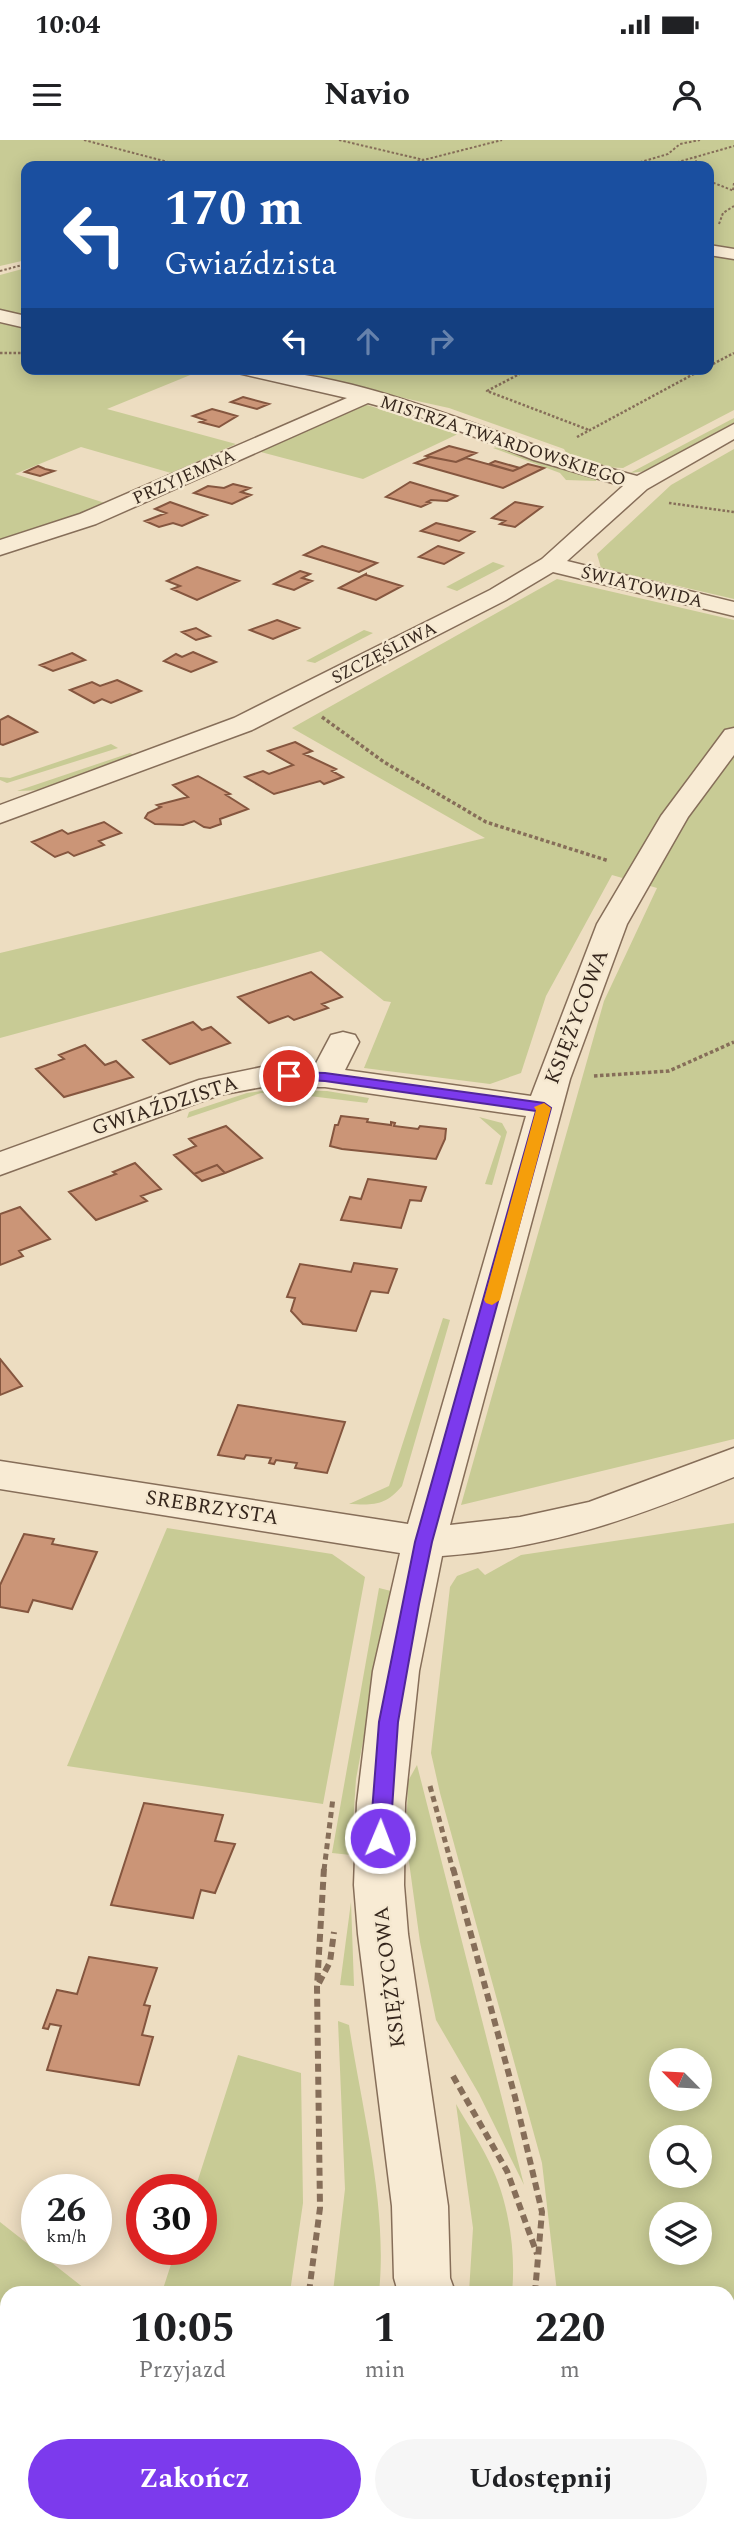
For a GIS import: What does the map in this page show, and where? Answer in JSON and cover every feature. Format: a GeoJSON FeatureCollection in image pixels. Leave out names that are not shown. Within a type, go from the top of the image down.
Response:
{"type":"FeatureCollection","features":[{"type":"Feature","properties":{"kind":"street"},"geometry":{"type":"LineString","coordinates":[[714,251],[734,254]]}},
{"type":"Feature","properties":{"kind":"street"},"geometry":{"type":"LineString","coordinates":[[0,316],[21,321]]}},
{"type":"Feature","properties":{"kind":"street","name":"MISTRZA TWARDOWSKIEGO"},"geometry":{"type":"LineString","coordinates":[[276,375],[312,382],[441,417],[632,490]]}},
{"type":"Feature","properties":{"kind":"street","name":"PRZYJEMNA"},"geometry":{"type":"LineString","coordinates":[[0,548],[88,519],[365,397]]}},
{"type":"Feature","properties":{"kind":"street","name":"SZCZĘŚLIWA"},"geometry":{"type":"LineString","coordinates":[[12,811],[243,724],[498,595],[550,564],[632,490],[734,430]]}},
{"type":"Feature","properties":{"kind":"street","name":"ŚWIATOWIDA"},"geometry":{"type":"LineString","coordinates":[[550,564],[734,609]]}},
{"type":"Feature","properties":{"kind":"street","name":"KSIĘŻYCOWA"},"geometry":{"type":"LineString","coordinates":[[422,2286],[420,2206],[383,1934],[379,1885],[381,1803],[396,1671],[424,1542],[548,1093],[612,923],[675,816],[734,736]]}},
{"type":"Feature","properties":{"kind":"street"},"geometry":{"type":"LineString","coordinates":[[0,792],[12,811]]}},
{"type":"Feature","properties":{"kind":"street"},"geometry":{"type":"LineString","coordinates":[[325,1077],[343,1042]]}},
{"type":"Feature","properties":{"kind":"street","name":"GWIAŹDZISTA"},"geometry":{"type":"LineString","coordinates":[[0,1164],[224,1083],[275,1076],[325,1077],[548,1093]]}},
{"type":"Feature","properties":{"kind":"street","name":"SREBRZYSTA"},"geometry":{"type":"LineString","coordinates":[[0,1475],[424,1542],[495,1536],[613,1509],[734,1462]]}},
{"type":"Feature","properties":{"kind":"path"},"geometry":{"type":"LineString","coordinates":[[84,140],[164,161]]}},
{"type":"Feature","properties":{"kind":"path"},"geometry":{"type":"LineString","coordinates":[[339,140],[424,160]]}},
{"type":"Feature","properties":{"kind":"path"},"geometry":{"type":"LineString","coordinates":[[420,161],[502,140]]}},
{"type":"Feature","properties":{"kind":"path"},"geometry":{"type":"LineString","coordinates":[[644,161],[668,154],[680,144],[700,140]]}},
{"type":"Feature","properties":{"kind":"path"},"geometry":{"type":"LineString","coordinates":[[680,161],[734,145]]}},
{"type":"Feature","properties":{"kind":"path"},"geometry":{"type":"LineString","coordinates":[[695,156],[696,161]]}},
{"type":"Feature","properties":{"kind":"path"},"geometry":{"type":"LineString","coordinates":[[714,183],[733,190],[734,183]]}},
{"type":"Feature","properties":{"kind":"path"},"geometry":{"type":"LineString","coordinates":[[11,268],[21,265]]}},
{"type":"Feature","properties":{"kind":"path"},"geometry":{"type":"LineString","coordinates":[[0,269],[21,269]]}},
{"type":"Feature","properties":{"kind":"path"},"geometry":{"type":"LineString","coordinates":[[0,353],[21,353]]}},
{"type":"Feature","properties":{"kind":"path"},"geometry":{"type":"LineString","coordinates":[[714,363],[734,353]]}},
{"type":"Feature","properties":{"kind":"path"},"geometry":{"type":"LineString","coordinates":[[517,375],[487,391],[590,430]]}},
{"type":"Feature","properties":{"kind":"path"},"geometry":{"type":"LineString","coordinates":[[542,455],[693,375]]}},
{"type":"Feature","properties":{"kind":"path"},"geometry":{"type":"LineString","coordinates":[[632,490],[734,512]]}},
{"type":"Feature","properties":{"kind":"path"},"geometry":{"type":"LineString","coordinates":[[320,716],[384,761],[486,822],[618,864]]}},
{"type":"Feature","properties":{"kind":"path"},"geometry":{"type":"LineString","coordinates":[[548,1093],[668,1071],[734,1042]]}},
{"type":"Feature","properties":{"kind":"path"},"geometry":{"type":"LineString","coordinates":[[427,1774],[515,2096],[542,2212],[535,2286]]}},
{"type":"Feature","properties":{"kind":"path"},"geometry":{"type":"LineString","coordinates":[[310,2286],[320,2208],[317,1987]]}},
{"type":"Feature","properties":{"kind":"path"},"geometry":{"type":"LineString","coordinates":[[450,2072],[507,2171],[538,2255]]}},
{"type":"Feature","properties":{"kind":"green space"},"geometry":{"type":"Polygon","coordinates":[[[0,140],[734,140],[734,410],[623,468],[601,467],[583,462],[567,454],[564,449],[449,408],[299,375],[714,375],[714,161],[21,161],[21,261],[0,266],[0,140]]]}},
{"type":"Feature","properties":{"kind":"green space"},"geometry":{"type":"Polygon","coordinates":[[[21,269],[21,318],[0,313],[0,275],[21,269]]]}},
{"type":"Feature","properties":{"kind":"green space"},"geometry":{"type":"Polygon","coordinates":[[[0,323],[21,328],[21,375],[190,375],[107,409],[236,444],[171,473],[81,447],[15,474],[108,504],[0,543],[0,323]]]}},
{"type":"Feature","properties":{"kind":"green space"},"geometry":{"type":"Polygon","coordinates":[[[364,404],[458,434],[363,479],[257,451],[364,404]]]}},
{"type":"Feature","properties":{"kind":"green space"},"geometry":{"type":"Polygon","coordinates":[[[734,418],[734,424],[647,471],[630,473],[734,418]]]}},
{"type":"Feature","properties":{"kind":"green space"},"geometry":{"type":"Polygon","coordinates":[[[493,448],[557,467],[597,476],[596,481],[566,480],[560,473],[493,448]]]}},
{"type":"Feature","properties":{"kind":"green space"},"geometry":{"type":"Polygon","coordinates":[[[734,449],[734,599],[601,568],[597,554],[671,485],[734,449]]]}},
{"type":"Feature","properties":{"kind":"green space"},"geometry":{"type":"Polygon","coordinates":[[[493,562],[505,566],[457,591],[446,587],[493,562]]]}},
{"type":"Feature","properties":{"kind":"green space"},"geometry":{"type":"Polygon","coordinates":[[[557,579],[734,620],[734,1439],[461,1505],[604,1001],[657,888],[612,875],[546,996],[521,1073],[490,1084],[364,1068],[391,1002],[384,1001],[321,951],[0,1038],[0,953],[485,838],[292,728],[557,579]]]}},
{"type":"Feature","properties":{"kind":"green space"},"geometry":{"type":"Polygon","coordinates":[[[364,630],[373,633],[315,663],[306,661],[364,630]]]}},
{"type":"Feature","properties":{"kind":"green space"},"geometry":{"type":"Polygon","coordinates":[[[111,744],[118,748],[7,783],[0,780],[0,777],[10,778],[111,744]]]}},
{"type":"Feature","properties":{"kind":"green space"},"geometry":{"type":"Polygon","coordinates":[[[130,753],[134,755],[132,759],[44,790],[17,791],[130,753]]]}},
{"type":"Feature","properties":{"kind":"green space"},"geometry":{"type":"Polygon","coordinates":[[[270,1090],[327,1091],[369,1098],[367,1103],[261,1093],[187,1118],[189,1112],[247,1093],[270,1090]]]}},
{"type":"Feature","properties":{"kind":"green space"},"geometry":{"type":"Polygon","coordinates":[[[479,1117],[502,1123],[507,1132],[492,1185],[485,1184],[501,1136],[479,1117]]]}},
{"type":"Feature","properties":{"kind":"green space"},"geometry":{"type":"Polygon","coordinates":[[[443,1318],[450,1320],[402,1486],[384,1501],[349,1504],[389,1486],[443,1318]]]}},
{"type":"Feature","properties":{"kind":"green space"},"geometry":{"type":"Polygon","coordinates":[[[734,1523],[734,2286],[556,2286],[542,2163],[431,1753],[450,1587],[457,1576],[478,1568],[485,1575],[521,1555],[734,1523]]]}},
{"type":"Feature","properties":{"kind":"green space"},"geometry":{"type":"Polygon","coordinates":[[[167,1528],[332,1554],[365,1577],[323,1804],[67,1766],[167,1528]]]}},
{"type":"Feature","properties":{"kind":"green space"},"geometry":{"type":"Polygon","coordinates":[[[379,1588],[391,1591],[356,1779],[351,1855],[332,1853],[379,1588]]]}},
{"type":"Feature","properties":{"kind":"green space"},"geometry":{"type":"Polygon","coordinates":[[[417,1765],[524,2185],[479,2094],[436,2020],[420,1942],[406,1840],[408,1781],[417,1765]]]}},
{"type":"Feature","properties":{"kind":"green space"},"geometry":{"type":"Polygon","coordinates":[[[351,1902],[354,1986],[340,1985],[351,1902]]]}},
{"type":"Feature","properties":{"kind":"green space"},"geometry":{"type":"Polygon","coordinates":[[[338,2021],[349,2025],[372,2159],[380,2227],[379,2286],[334,2286],[345,2189],[338,2021]]]}},
{"type":"Feature","properties":{"kind":"green space"},"geometry":{"type":"Polygon","coordinates":[[[238,2055],[301,2073],[303,2203],[291,2286],[164,2286],[171,2265],[217,2265],[217,2174],[200,2174],[238,2055]]]}},
{"type":"Feature","properties":{"kind":"green space"},"geometry":{"type":"Polygon","coordinates":[[[456,2104],[499,2184],[512,2246],[512,2286],[469,2286],[473,2228],[456,2104]]]}},
{"type":"Feature","properties":{"kind":"green space"},"geometry":{"type":"Polygon","coordinates":[[[0,2222],[21,2239],[21,2265],[55,2265],[81,2286],[0,2286],[0,2222]]]}},
{"type":"Feature","properties":{"kind":"building"},"geometry":{"type":"Polygon","coordinates":[[[243,397],[269,404],[257,409],[231,402],[243,397]]]}},
{"type":"Feature","properties":{"kind":"building"},"geometry":{"type":"Polygon","coordinates":[[[212,409],[237,416],[219,427],[200,422],[205,420],[193,416],[212,409]]]}},
{"type":"Feature","properties":{"kind":"building"},"geometry":{"type":"Polygon","coordinates":[[[449,446],[476,453],[456,462],[426,456],[449,446]]]}},
{"type":"Feature","properties":{"kind":"building"},"geometry":{"type":"Polygon","coordinates":[[[430,457],[456,462],[466,458],[513,471],[528,464],[544,468],[503,488],[415,463],[430,457]]]}},
{"type":"Feature","properties":{"kind":"building"},"geometry":{"type":"Polygon","coordinates":[[[495,461],[520,468],[513,471],[489,464],[495,461]]]}},
{"type":"Feature","properties":{"kind":"building"},"geometry":{"type":"Polygon","coordinates":[[[38,466],[54,471],[40,476],[25,472],[38,466]]]}},
{"type":"Feature","properties":{"kind":"building"},"geometry":{"type":"Polygon","coordinates":[[[410,482],[457,496],[447,501],[431,500],[421,507],[386,497],[410,482]]]}},
{"type":"Feature","properties":{"kind":"building"},"geometry":{"type":"Polygon","coordinates":[[[233,484],[250,488],[241,492],[251,495],[232,504],[194,493],[208,486],[224,488],[233,484]]]}},
{"type":"Feature","properties":{"kind":"building"},"geometry":{"type":"Polygon","coordinates":[[[170,502],[207,515],[182,526],[173,523],[159,527],[145,521],[166,513],[155,509],[170,502]]]}},
{"type":"Feature","properties":{"kind":"building"},"geometry":{"type":"Polygon","coordinates":[[[515,502],[542,507],[515,527],[500,524],[505,521],[492,518],[515,502]]]}},
{"type":"Feature","properties":{"kind":"building"},"geometry":{"type":"Polygon","coordinates":[[[436,523],[474,532],[459,541],[421,531],[436,523]]]}},
{"type":"Feature","properties":{"kind":"building"},"geometry":{"type":"Polygon","coordinates":[[[322,546],[377,563],[359,572],[304,555],[322,546]]]}},
{"type":"Feature","properties":{"kind":"building"},"geometry":{"type":"Polygon","coordinates":[[[438,546],[463,553],[444,564],[419,557],[438,546]]]}},
{"type":"Feature","properties":{"kind":"building"},"geometry":{"type":"Polygon","coordinates":[[[197,567],[239,581],[197,600],[172,589],[180,586],[167,581],[197,567]]]}},
{"type":"Feature","properties":{"kind":"building"},"geometry":{"type":"Polygon","coordinates":[[[300,571],[310,574],[302,578],[312,581],[294,590],[274,584],[300,571]]]}},
{"type":"Feature","properties":{"kind":"building"},"geometry":{"type":"Polygon","coordinates":[[[366,574],[402,586],[376,600],[339,588],[366,574]]]}},
{"type":"Feature","properties":{"kind":"building"},"geometry":{"type":"Polygon","coordinates":[[[277,620],[299,628],[273,639],[250,630],[277,620]]]}},
{"type":"Feature","properties":{"kind":"building"},"geometry":{"type":"Polygon","coordinates":[[[196,628],[210,636],[196,640],[182,632],[196,628]]]}},
{"type":"Feature","properties":{"kind":"building"},"geometry":{"type":"Polygon","coordinates":[[[193,652],[216,662],[191,672],[164,661],[176,654],[182,657],[193,652]]]}},
{"type":"Feature","properties":{"kind":"building"},"geometry":{"type":"Polygon","coordinates":[[[72,653],[85,660],[53,671],[40,665],[72,653]]]}},
{"type":"Feature","properties":{"kind":"building"},"geometry":{"type":"Polygon","coordinates":[[[117,680],[141,691],[111,703],[102,699],[94,703],[70,690],[92,682],[100,686],[117,680]]]}},
{"type":"Feature","properties":{"kind":"building"},"geometry":{"type":"Polygon","coordinates":[[[8,716],[37,732],[0,744],[0,720],[8,716]]]}},
{"type":"Feature","properties":{"kind":"building"},"geometry":{"type":"Polygon","coordinates":[[[295,742],[312,751],[304,754],[336,769],[332,771],[343,777],[324,784],[320,781],[274,794],[245,777],[263,771],[269,774],[293,765],[268,751],[295,742]]]}},
{"type":"Feature","properties":{"kind":"building"},"geometry":{"type":"Polygon","coordinates":[[[198,776],[230,794],[226,795],[248,809],[220,819],[221,824],[210,828],[194,821],[183,825],[155,824],[145,818],[148,813],[161,807],[157,805],[188,797],[173,785],[198,776]]]}},
{"type":"Feature","properties":{"kind":"building"},"geometry":{"type":"Polygon","coordinates":[[[104,822],[121,833],[99,841],[104,845],[74,856],[68,852],[55,857],[32,842],[62,830],[68,834],[104,822]]]}},
{"type":"Feature","properties":{"kind":"building"},"geometry":{"type":"Polygon","coordinates":[[[311,972],[342,997],[322,1004],[328,1008],[294,1020],[288,1016],[269,1023],[238,997],[311,972]]]}},
{"type":"Feature","properties":{"kind":"building"},"geometry":{"type":"Polygon","coordinates":[[[193,1022],[202,1030],[211,1027],[230,1043],[170,1064],[143,1040],[193,1022]]]}},
{"type":"Feature","properties":{"kind":"building"},"geometry":{"type":"Polygon","coordinates":[[[85,1045],[105,1065],[116,1061],[133,1077],[64,1097],[36,1069],[64,1059],[59,1055],[85,1045]]]}},
{"type":"Feature","properties":{"kind":"building"},"geometry":{"type":"Polygon","coordinates":[[[341,1116],[391,1125],[391,1122],[395,1123],[394,1126],[418,1129],[420,1126],[446,1129],[445,1139],[436,1159],[342,1149],[330,1146],[335,1125],[338,1125],[341,1116]]]}},
{"type":"Feature","properties":{"kind":"building"},"geometry":{"type":"Polygon","coordinates":[[[226,1126],[262,1158],[225,1173],[217,1165],[194,1174],[174,1155],[196,1146],[189,1139],[226,1126]]]}},
{"type":"Feature","properties":{"kind":"building"},"geometry":{"type":"Polygon","coordinates":[[[135,1163],[161,1189],[141,1196],[147,1201],[96,1220],[69,1192],[116,1174],[113,1172],[135,1163]]]}},
{"type":"Feature","properties":{"kind":"building"},"geometry":{"type":"Polygon","coordinates":[[[217,1165],[225,1173],[202,1181],[194,1174],[217,1165]]]}},
{"type":"Feature","properties":{"kind":"building"},"geometry":{"type":"Polygon","coordinates":[[[368,1179],[426,1187],[421,1201],[410,1200],[401,1228],[341,1220],[350,1197],[361,1199],[368,1179]]]}},
{"type":"Feature","properties":{"kind":"building"},"geometry":{"type":"Polygon","coordinates":[[[20,1207],[50,1239],[19,1251],[23,1256],[0,1265],[0,1214],[20,1207]]]}},
{"type":"Feature","properties":{"kind":"building"},"geometry":{"type":"Polygon","coordinates":[[[354,1263],[397,1269],[388,1293],[371,1291],[356,1331],[303,1324],[291,1311],[295,1298],[287,1297],[300,1264],[351,1272],[354,1263]]]}},
{"type":"Feature","properties":{"kind":"building"},"geometry":{"type":"Polygon","coordinates":[[[0,1359],[22,1386],[0,1395],[0,1359]]]}},
{"type":"Feature","properties":{"kind":"building"},"geometry":{"type":"Polygon","coordinates":[[[238,1405],[345,1422],[327,1473],[295,1468],[297,1463],[276,1460],[274,1464],[269,1463],[271,1458],[246,1455],[244,1459],[218,1455],[238,1405]]]}},
{"type":"Feature","properties":{"kind":"building"},"geometry":{"type":"Polygon","coordinates":[[[24,1534],[54,1539],[52,1544],[97,1552],[72,1609],[33,1600],[28,1612],[0,1607],[0,1585],[24,1534]]]}},
{"type":"Feature","properties":{"kind":"building"},"geometry":{"type":"Polygon","coordinates":[[[144,1803],[223,1815],[215,1841],[235,1844],[215,1893],[201,1890],[193,1918],[111,1905],[144,1803]]]}},
{"type":"Feature","properties":{"kind":"building"},"geometry":{"type":"Polygon","coordinates":[[[89,1957],[157,1968],[144,2005],[150,2006],[142,2035],[153,2037],[139,2085],[47,2070],[61,2026],[50,2024],[48,2029],[43,2028],[57,1990],[77,1994],[89,1957]]]}},
{"type":"Feature","properties":{"kind":"slow traffic"},"geometry":{"type":"LineString","coordinates":[[492,1300],[544,1108],[541,1107]]}},
{"type":"Feature","properties":{"kind":"route"},"geometry":{"type":"LineString","coordinates":[[289,1076],[325,1077],[544,1108],[424,1542],[410,1604],[389,1722],[380,1838]]}}]}
